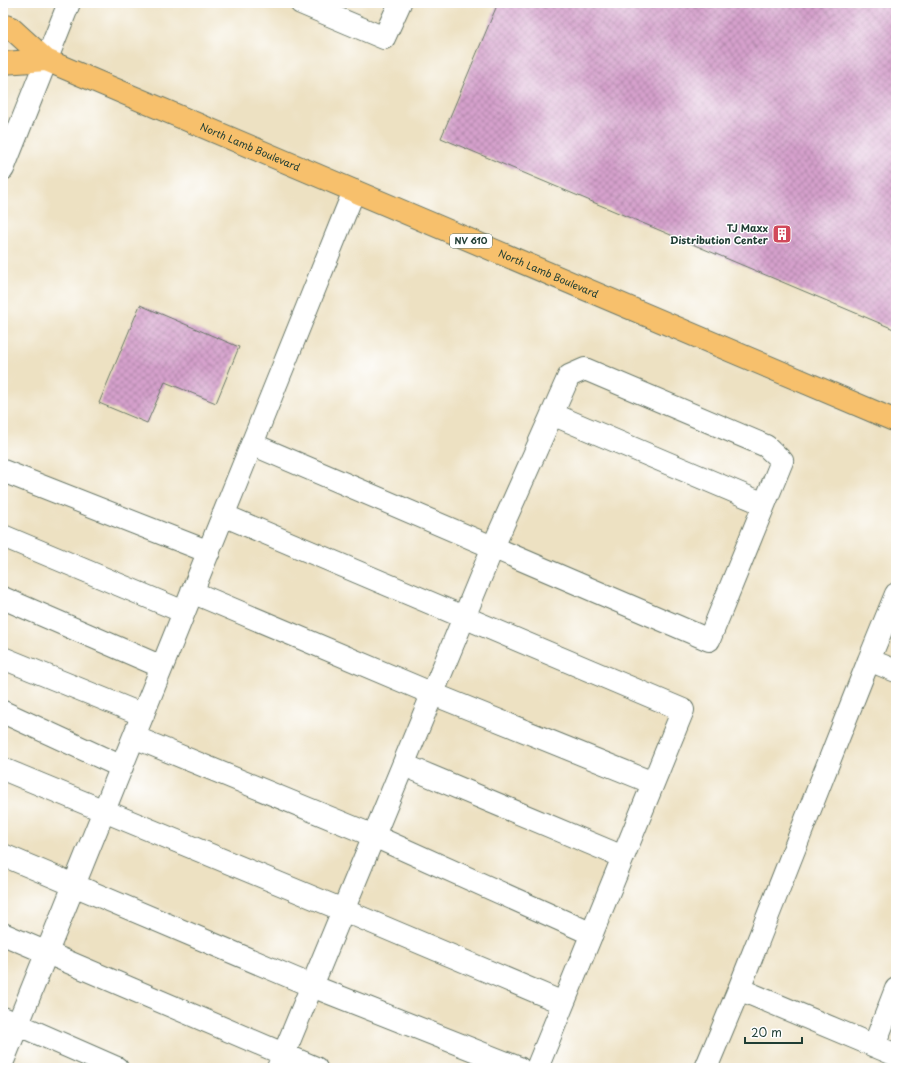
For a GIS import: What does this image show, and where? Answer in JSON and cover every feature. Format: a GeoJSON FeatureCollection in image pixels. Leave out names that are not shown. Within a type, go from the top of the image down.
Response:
{"type":"FeatureCollection","features":[{"type":"Feature","properties":{"kind":"main road","name":"North Lamb Boulevard"},"geometry":{"type":"LineString","coordinates":[[3,25],[11,28],[46,60],[896,421]]}},
{"type":"Feature","properties":{"kind":"main road","name":"North Lamb Boulevard"},"geometry":{"type":"LineString","coordinates":[[3,62],[46,60]]}},
{"type":"Feature","properties":{"kind":"street"},"geometry":{"type":"LineString","coordinates":[[3,169],[70,3]]}},
{"type":"Feature","properties":{"kind":"street"},"geometry":{"type":"LineString","coordinates":[[301,3],[384,38],[400,3]]}},
{"type":"Feature","properties":{"kind":"street"},"geometry":{"type":"LineString","coordinates":[[3,1061],[10,1021],[47,952],[354,191]]}},
{"type":"Feature","properties":{"kind":"street"},"geometry":{"type":"LineString","coordinates":[[252,444],[493,547],[709,640],[782,461],[766,446],[585,369],[569,376],[493,547],[281,1061]]}},
{"type":"Feature","properties":{"kind":"street"},"geometry":{"type":"LineString","coordinates":[[552,414],[764,504]]}},
{"type":"Feature","properties":{"kind":"street"},"geometry":{"type":"LineString","coordinates":[[3,471],[208,552]]}},
{"type":"Feature","properties":{"kind":"street"},"geometry":{"type":"LineString","coordinates":[[223,515],[683,710],[537,1068]]}},
{"type":"Feature","properties":{"kind":"street"},"geometry":{"type":"LineString","coordinates":[[3,536],[184,612]]}},
{"type":"Feature","properties":{"kind":"street"},"geometry":{"type":"LineString","coordinates":[[192,592],[433,694],[653,784]]}},
{"type":"Feature","properties":{"kind":"street"},"geometry":{"type":"LineString","coordinates":[[706,1068],[739,989],[896,594]]}},
{"type":"Feature","properties":{"kind":"street"},"geometry":{"type":"LineString","coordinates":[[3,598],[162,667]]}},
{"type":"Feature","properties":{"kind":"street"},"geometry":{"type":"LineString","coordinates":[[3,658],[143,715]]}},
{"type":"Feature","properties":{"kind":"street"},"geometry":{"type":"LineString","coordinates":[[869,660],[896,671]]}},
{"type":"Feature","properties":{"kind":"street"},"geometry":{"type":"LineString","coordinates":[[3,712],[122,767]]}},
{"type":"Feature","properties":{"kind":"street"},"geometry":{"type":"LineString","coordinates":[[134,737],[374,836],[592,934]]}},
{"type":"Feature","properties":{"kind":"street"},"geometry":{"type":"LineString","coordinates":[[404,765],[623,857]]}},
{"type":"Feature","properties":{"kind":"street"},"geometry":{"type":"LineString","coordinates":[[3,769],[344,910],[563,1003]]}},
{"type":"Feature","properties":{"kind":"street"},"geometry":{"type":"LineString","coordinates":[[3,855],[312,986],[518,1068]]}},
{"type":"Feature","properties":{"kind":"street"},"geometry":{"type":"LineString","coordinates":[[3,934],[47,952],[281,1061],[316,1068]]}},
{"type":"Feature","properties":{"kind":"street"},"geometry":{"type":"LineString","coordinates":[[739,989],[896,1055]]}},
{"type":"Feature","properties":{"kind":"street"},"geometry":{"type":"LineString","coordinates":[[874,1046],[896,989]]}},
{"type":"Feature","properties":{"kind":"street"},"geometry":{"type":"LineString","coordinates":[[10,1021],[117,1068]]}},
{"type":"Feature","properties":{"kind":"building","name":"TJ Maxx Distribution Center"},"geometry":{"type":"Polygon","coordinates":[[[498,3],[896,3],[896,330],[441,138],[498,3]]]}},
{"type":"Feature","properties":{"kind":"building"},"geometry":{"type":"Polygon","coordinates":[[[140,305],[239,347],[216,403],[165,382],[147,423],[99,403],[140,305]]]}},
{"type":"Feature","properties":{"kind":"place","name":"TJ Maxx Distribution Center"},"geometry":{"type":"Point","coordinates":[782,234]}}]}
